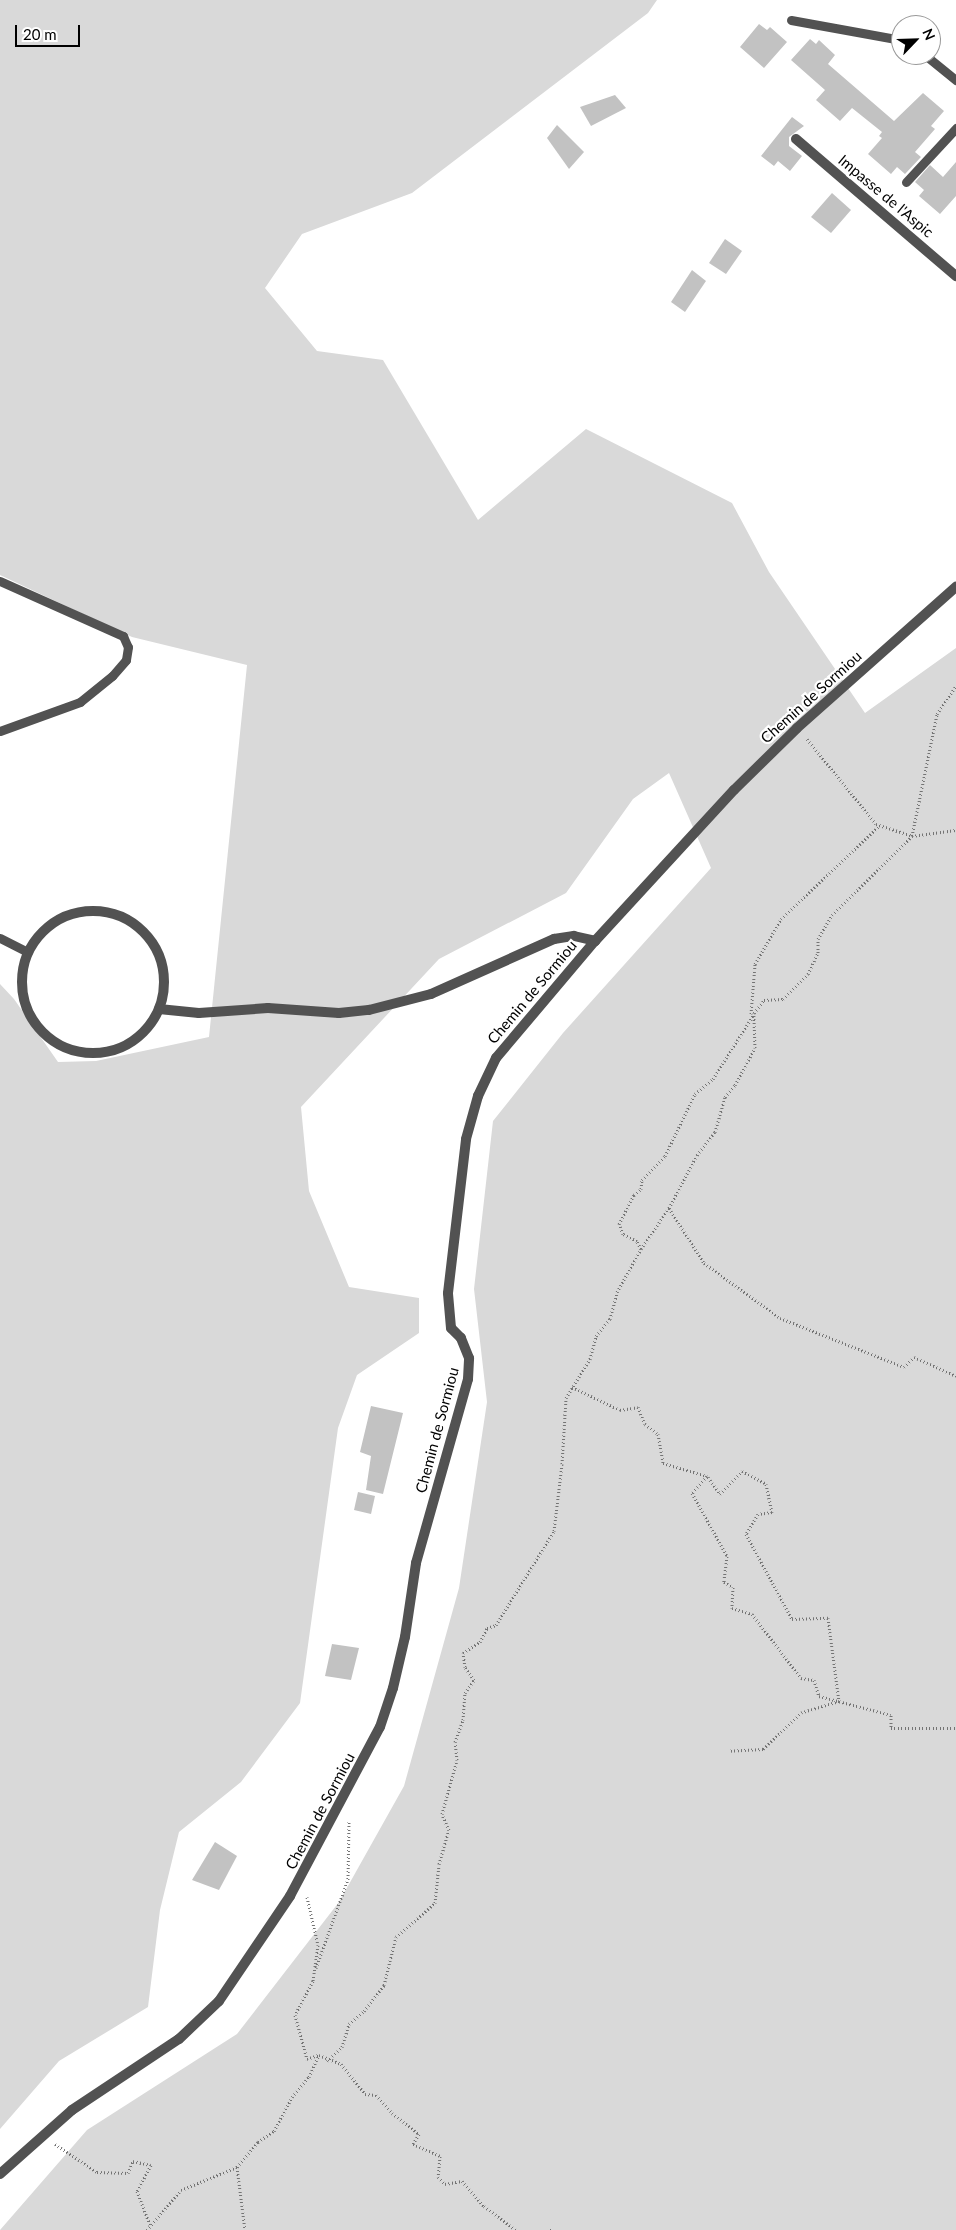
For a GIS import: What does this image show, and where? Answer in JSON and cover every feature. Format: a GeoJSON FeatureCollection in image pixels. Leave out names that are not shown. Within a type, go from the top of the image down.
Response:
{"type":"FeatureCollection","features":[{"type":"Feature","properties":{"kind":"street","name":"Impasse de l'Aspic"},"geometry":{"type":"LineString","coordinates":[[796,139],[954,270]]}},
{"type":"Feature","properties":{"kind":"street","name":"Chemin de Sormiou"},"geometry":{"type":"LineString","coordinates":[[0,2174],[72,2110],[162,2052],[199,2023],[240,1972],[302,1876],[364,1760],[387,1708],[405,1637],[416,1563],[468,1379],[470,1365],[467,1350],[451,1328],[447,1312],[462,1166],[472,1113],[496,1058],[595,941],[734,790],[797,728],[956,587]]}},
{"type":"Feature","properties":{"kind":"street"},"geometry":{"type":"LineString","coordinates":[[85,910],[121,916],[150,939],[159,955],[164,991],[159,1009],[149,1027],[134,1041],[115,1050],[95,1054],[74,1051],[56,1043],[40,1029],[28,1012],[22,992],[22,972],[28,952],[51,924],[67,915],[85,910]]}},
{"type":"Feature","properties":{"kind":"street"},"geometry":{"type":"LineString","coordinates":[[159,1009],[192,1013],[268,1008],[339,1013],[369,1010],[431,994],[554,939],[574,936],[595,941]]}},
{"type":"Feature","properties":{"kind":"lane"},"geometry":{"type":"LineString","coordinates":[[791,20],[891,38]]}},
{"type":"Feature","properties":{"kind":"lane"},"geometry":{"type":"LineString","coordinates":[[937,65],[956,80]]}},
{"type":"Feature","properties":{"kind":"lane"},"geometry":{"type":"LineString","coordinates":[[906,182],[956,128]]}},
{"type":"Feature","properties":{"kind":"lane"},"geometry":{"type":"LineString","coordinates":[[0,581],[123,636],[128,647],[126,660],[112,676],[80,702],[0,731]]}},
{"type":"Feature","properties":{"kind":"lane"},"geometry":{"type":"LineString","coordinates":[[0,938],[28,952]]}},
{"type":"Feature","properties":{"kind":"path"},"geometry":{"type":"LineString","coordinates":[[641,1249],[637,1241],[623,1234],[619,1224],[634,1195],[641,1189],[642,1180],[665,1156],[696,1094],[713,1079],[753,1014],[764,1000],[783,999],[808,974],[818,953],[818,940],[832,915],[912,836],[936,714],[956,686]]}},
{"type":"Feature","properties":{"kind":"path"},"geometry":{"type":"LineString","coordinates":[[797,728],[876,824],[912,836],[956,830]]}},
{"type":"Feature","properties":{"kind":"path"},"geometry":{"type":"LineString","coordinates":[[327,2061],[342,2047],[348,2024],[364,2011],[384,1984],[396,1937],[435,1903],[438,1864],[449,1830],[442,1814],[457,1760],[455,1742],[463,1720],[465,1693],[474,1680],[465,1667],[463,1653],[480,1642],[487,1628],[496,1625],[554,1531],[563,1455],[563,1418],[566,1398],[590,1359],[596,1336],[610,1319],[617,1292],[641,1249],[669,1208],[698,1155],[715,1132],[725,1097],[735,1085],[755,1048],[753,1014],[755,964],[781,919],[879,826]]}},
{"type":"Feature","properties":{"kind":"path"},"geometry":{"type":"LineString","coordinates":[[669,1208],[704,1263],[780,1318],[904,1367],[914,1357],[956,1376]]}},
{"type":"Feature","properties":{"kind":"path"},"geometry":{"type":"LineString","coordinates":[[572,1387],[620,1410],[638,1407],[644,1424],[658,1434],[663,1463],[707,1476],[692,1493],[727,1556],[724,1582],[733,1587],[732,1608],[752,1614],[801,1678],[814,1680],[819,1696],[891,1715],[891,1728],[956,1728]]}},
{"type":"Feature","properties":{"kind":"path"},"geometry":{"type":"LineString","coordinates":[[708,1477],[720,1494],[742,1471],[766,1484],[772,1512],[758,1514],[746,1534],[792,1619],[828,1618],[839,1701]]}},
{"type":"Feature","properties":{"kind":"path"},"geometry":{"type":"LineString","coordinates":[[729,1751],[763,1749],[802,1712],[839,1701]]}},
{"type":"Feature","properties":{"kind":"path"},"geometry":{"type":"LineString","coordinates":[[315,1974],[348,1879],[349,1813]]}},
{"type":"Feature","properties":{"kind":"path"},"geometry":{"type":"LineString","coordinates":[[302,1876],[318,1945],[314,1981],[295,2016],[307,2058],[319,2055]]}},
{"type":"Feature","properties":{"kind":"path"},"geometry":{"type":"LineString","coordinates":[[319,2055],[327,2061],[341,2064],[365,2094],[376,2095],[392,2113],[405,2120],[419,2134],[413,2144],[440,2156],[438,2177],[445,2184],[462,2181],[484,2206],[516,2230]]}},
{"type":"Feature","properties":{"kind":"path"},"geometry":{"type":"LineString","coordinates":[[146,2230],[182,2190],[237,2167],[258,2142],[274,2132],[292,2097],[310,2077],[319,2055]]}},
{"type":"Feature","properties":{"kind":"path"},"geometry":{"type":"LineString","coordinates":[[52,2141],[97,2172],[128,2173],[133,2161],[151,2165],[136,2191],[150,2225]]}},
{"type":"Feature","properties":{"kind":"path"},"geometry":{"type":"LineString","coordinates":[[237,2167],[246,2230]]}},
{"type":"Feature","properties":{"kind":"shaded area"},"geometry":{"type":"Polygon","coordinates":[[[0,0],[657,0],[648,13],[412,193],[302,234],[265,288],[317,351],[383,360],[478,520],[586,429],[732,503],[769,572],[865,713],[956,648],[956,2230],[0,2230],[87,2130],[237,2034],[339,1902],[404,1786],[459,1588],[487,1402],[474,1289],[493,1121],[563,1033],[711,868],[669,773],[633,799],[566,893],[439,959],[301,1107],[309,1191],[349,1287],[419,1298],[419,1333],[357,1375],[338,1428],[300,1703],[241,1782],[179,1832],[160,1910],[148,2007],[59,2061],[0,2129],[0,984],[14,999],[58,1062],[96,1061],[209,1037],[247,665],[132,637],[0,575],[0,0]]]}},
{"type":"Feature","properties":{"kind":"building"},"geometry":{"type":"Polygon","coordinates":[[[759,24],[767,30],[770,27],[787,42],[764,68],[740,47],[759,24]]]}},
{"type":"Feature","properties":{"kind":"building"},"geometry":{"type":"Polygon","coordinates":[[[810,39],[816,44],[819,40],[835,55],[828,64],[894,121],[923,93],[944,111],[931,126],[935,129],[915,152],[921,157],[905,174],[897,167],[891,174],[868,154],[882,138],[879,136],[882,132],[852,108],[840,121],[816,100],[825,90],[791,60],[810,39]]]}},
{"type":"Feature","properties":{"kind":"building"},"geometry":{"type":"Polygon","coordinates":[[[615,95],[626,108],[591,126],[580,107],[615,95]]]}},
{"type":"Feature","properties":{"kind":"building"},"geometry":{"type":"Polygon","coordinates":[[[792,117],[804,126],[789,137],[789,146],[802,156],[790,171],[778,161],[774,166],[761,156],[792,117]]]}},
{"type":"Feature","properties":{"kind":"building"},"geometry":{"type":"Polygon","coordinates":[[[557,125],[584,152],[569,169],[547,138],[557,125]]]}},
{"type":"Feature","properties":{"kind":"building"},"geometry":{"type":"Polygon","coordinates":[[[956,162],[956,196],[940,214],[919,196],[924,190],[915,182],[930,165],[943,177],[956,162]]]}},
{"type":"Feature","properties":{"kind":"building"},"geometry":{"type":"Polygon","coordinates":[[[832,193],[851,210],[831,233],[811,217],[832,193]]]}},
{"type":"Feature","properties":{"kind":"building"},"geometry":{"type":"Polygon","coordinates":[[[725,239],[742,251],[726,274],[709,263],[725,239]]]}},
{"type":"Feature","properties":{"kind":"building"},"geometry":{"type":"Polygon","coordinates":[[[692,270],[706,281],[685,312],[671,302],[692,270]]]}},
{"type":"Feature","properties":{"kind":"building"},"geometry":{"type":"Polygon","coordinates":[[[371,1406],[403,1413],[383,1494],[366,1490],[371,1456],[360,1452],[371,1406]]]}},
{"type":"Feature","properties":{"kind":"building"},"geometry":{"type":"Polygon","coordinates":[[[358,1492],[375,1496],[371,1514],[354,1510],[358,1492]]]}},
{"type":"Feature","properties":{"kind":"building"},"geometry":{"type":"Polygon","coordinates":[[[332,1644],[359,1648],[351,1680],[325,1676],[332,1644]]]}},
{"type":"Feature","properties":{"kind":"building"},"geometry":{"type":"Polygon","coordinates":[[[215,1842],[237,1856],[219,1890],[192,1880],[215,1842]]]}}]}
